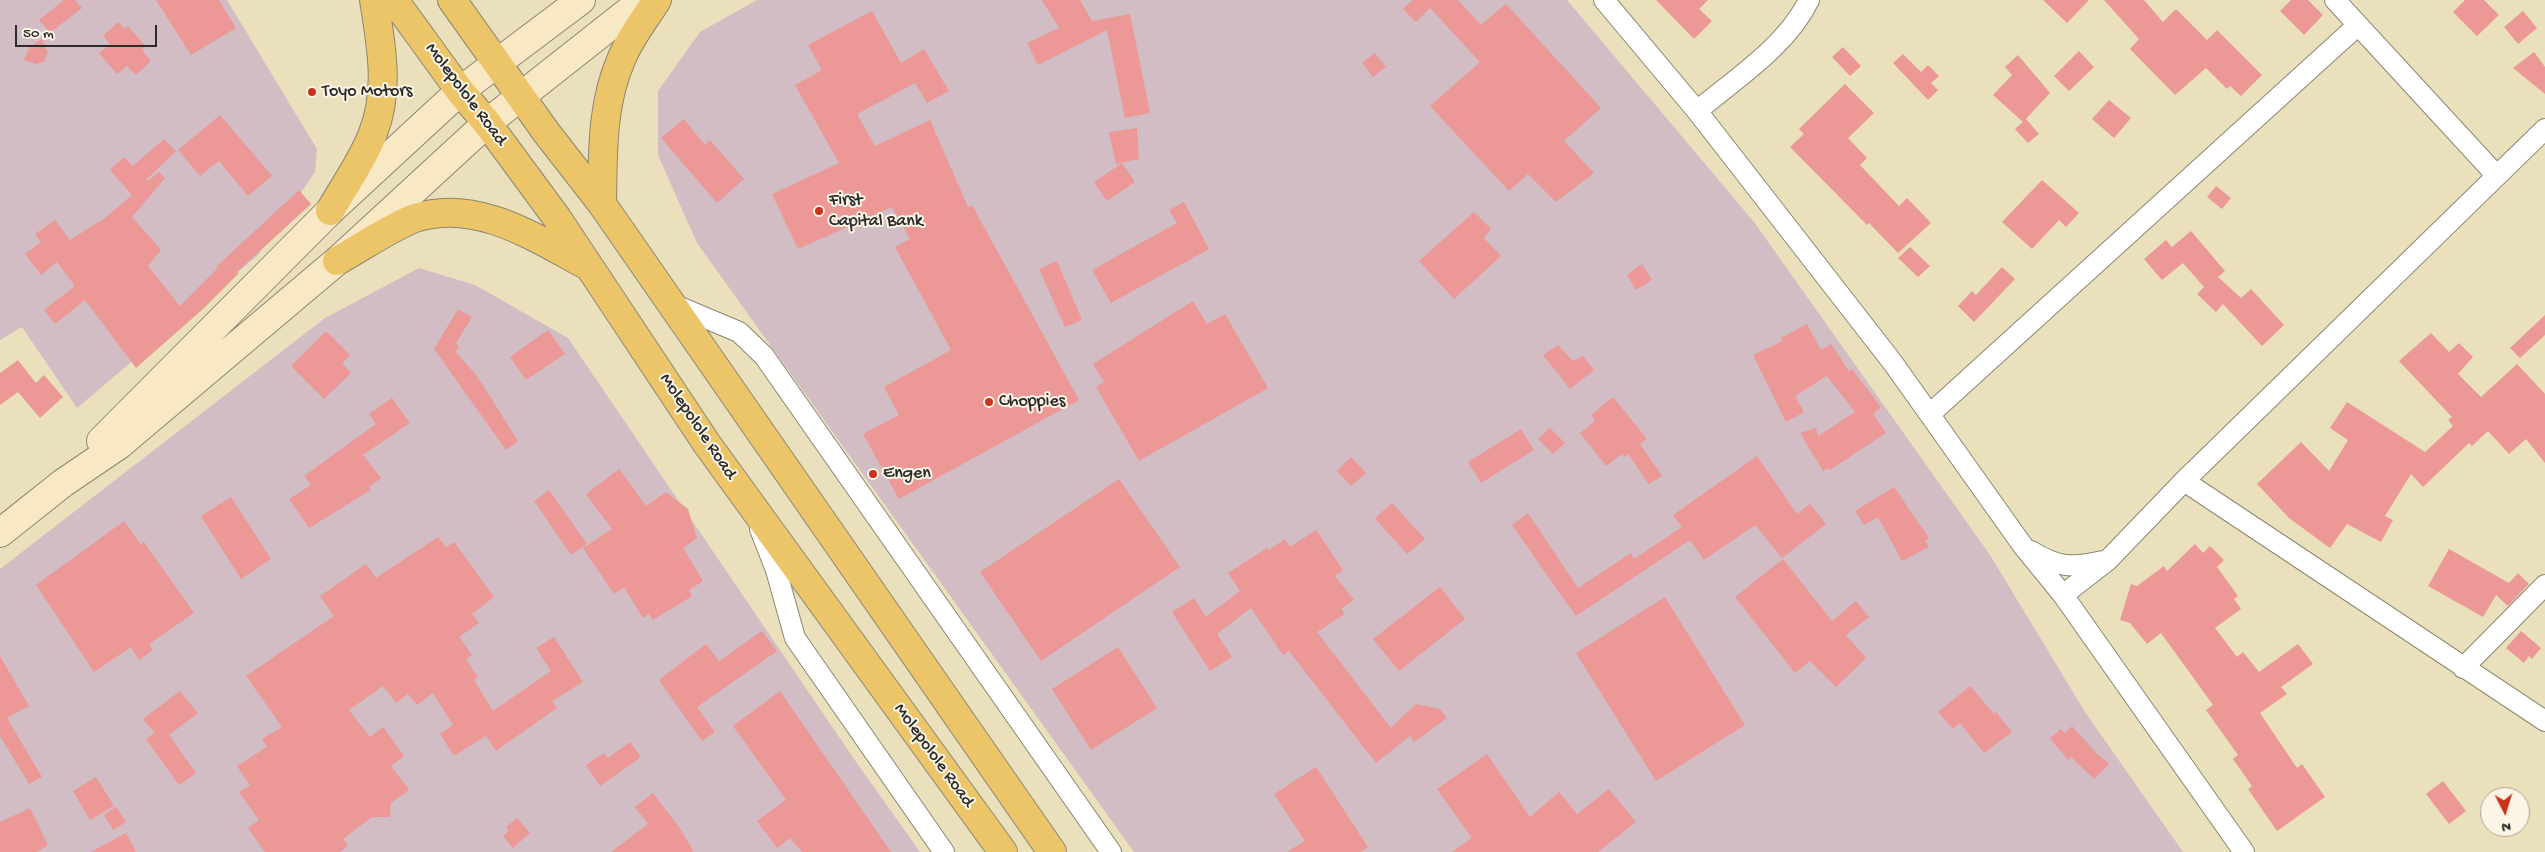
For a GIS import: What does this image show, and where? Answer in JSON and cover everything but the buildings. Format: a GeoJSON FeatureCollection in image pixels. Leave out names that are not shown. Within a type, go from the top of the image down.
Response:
{"type":"FeatureCollection","features":[{"type":"Feature","properties":{"kind":"main road"},"geometry":{"type":"LineString","coordinates":[[330,211],[373,134],[381,105],[383,70],[374,0]]}},
{"type":"Feature","properties":{"kind":"main road","name":"Molepolole Road"},"geometry":{"type":"LineString","coordinates":[[394,0],[460,91],[487,123],[591,268],[706,444],[1003,852]]}},
{"type":"Feature","properties":{"kind":"main road"},"geometry":{"type":"LineString","coordinates":[[452,0],[602,204],[1052,852]]}},
{"type":"Feature","properties":{"kind":"main road"},"geometry":{"type":"LineString","coordinates":[[63,483],[135,406],[330,211],[460,91],[581,0]]}},
{"type":"Feature","properties":{"kind":"main road"},"geometry":{"type":"LineString","coordinates":[[0,533],[63,483],[126,439],[337,261],[487,123],[643,0]]}},
{"type":"Feature","properties":{"kind":"main road"},"geometry":{"type":"LineString","coordinates":[[602,204],[605,114],[610,87],[621,58],[657,0]]}},
{"type":"Feature","properties":{"kind":"main road"},"geometry":{"type":"LineString","coordinates":[[337,261],[413,219],[438,213],[479,216],[514,227],[591,268]]}},
{"type":"Feature","properties":{"kind":"street"},"geometry":{"type":"LineString","coordinates":[[1604,0],[1696,111],[1893,363],[2023,546],[2063,595],[2244,852]]}},
{"type":"Feature","properties":{"kind":"street"},"geometry":{"type":"LineString","coordinates":[[1696,111],[1772,48],[1791,27],[1808,0]]}},
{"type":"Feature","properties":{"kind":"street"},"geometry":{"type":"LineString","coordinates":[[2335,0],[2497,176]]}},
{"type":"Feature","properties":{"kind":"street"},"geometry":{"type":"LineString","coordinates":[[1930,414],[2357,26]]}},
{"type":"Feature","properties":{"kind":"street"},"geometry":{"type":"LineString","coordinates":[[2063,595],[2108,560],[2184,481],[2545,129]]}},
{"type":"Feature","properties":{"kind":"street"},"geometry":{"type":"LineString","coordinates":[[670,303],[739,332],[764,356],[1111,852]]}},
{"type":"Feature","properties":{"kind":"street"},"geometry":{"type":"LineString","coordinates":[[2184,481],[2545,721]]}},
{"type":"Feature","properties":{"kind":"street"},"geometry":{"type":"LineString","coordinates":[[750,504],[776,570],[795,638],[944,852]]}},
{"type":"Feature","properties":{"kind":"street"},"geometry":{"type":"LineString","coordinates":[[2023,546],[2046,560],[2063,566],[2085,565],[2108,560]]}},
{"type":"Feature","properties":{"kind":"street"},"geometry":{"type":"LineString","coordinates":[[2463,668],[2545,585]]}},
{"type":"Feature","properties":{"kind":"shaded area"},"geometry":{"type":"Polygon","coordinates":[[[0,0],[227,0],[317,149],[315,172],[258,255],[77,408],[22,327],[0,340],[0,0]]]}},
{"type":"Feature","properties":{"kind":"shaded area"},"geometry":{"type":"Polygon","coordinates":[[[757,0],[1567,0],[1754,222],[1990,555],[2085,712],[2183,852],[1134,852],[697,243],[658,155],[658,91],[700,32],[757,0]]]}},
{"type":"Feature","properties":{"kind":"shaded area"},"geometry":{"type":"Polygon","coordinates":[[[419,268],[475,285],[568,338],[854,759],[920,852],[0,852],[0,569],[325,318],[419,268]]]}},
{"type":"Feature","properties":{"kind":"place","name":"Toyo Motors"},"geometry":{"type":"Point","coordinates":[312,92]}},
{"type":"Feature","properties":{"kind":"place","name":"First Capital Bank"},"geometry":{"type":"Point","coordinates":[819,211]}},
{"type":"Feature","properties":{"kind":"place","name":"Choppies"},"geometry":{"type":"Point","coordinates":[989,402]}},
{"type":"Feature","properties":{"kind":"place","name":"Engen"},"geometry":{"type":"Point","coordinates":[873,474]}}]}
